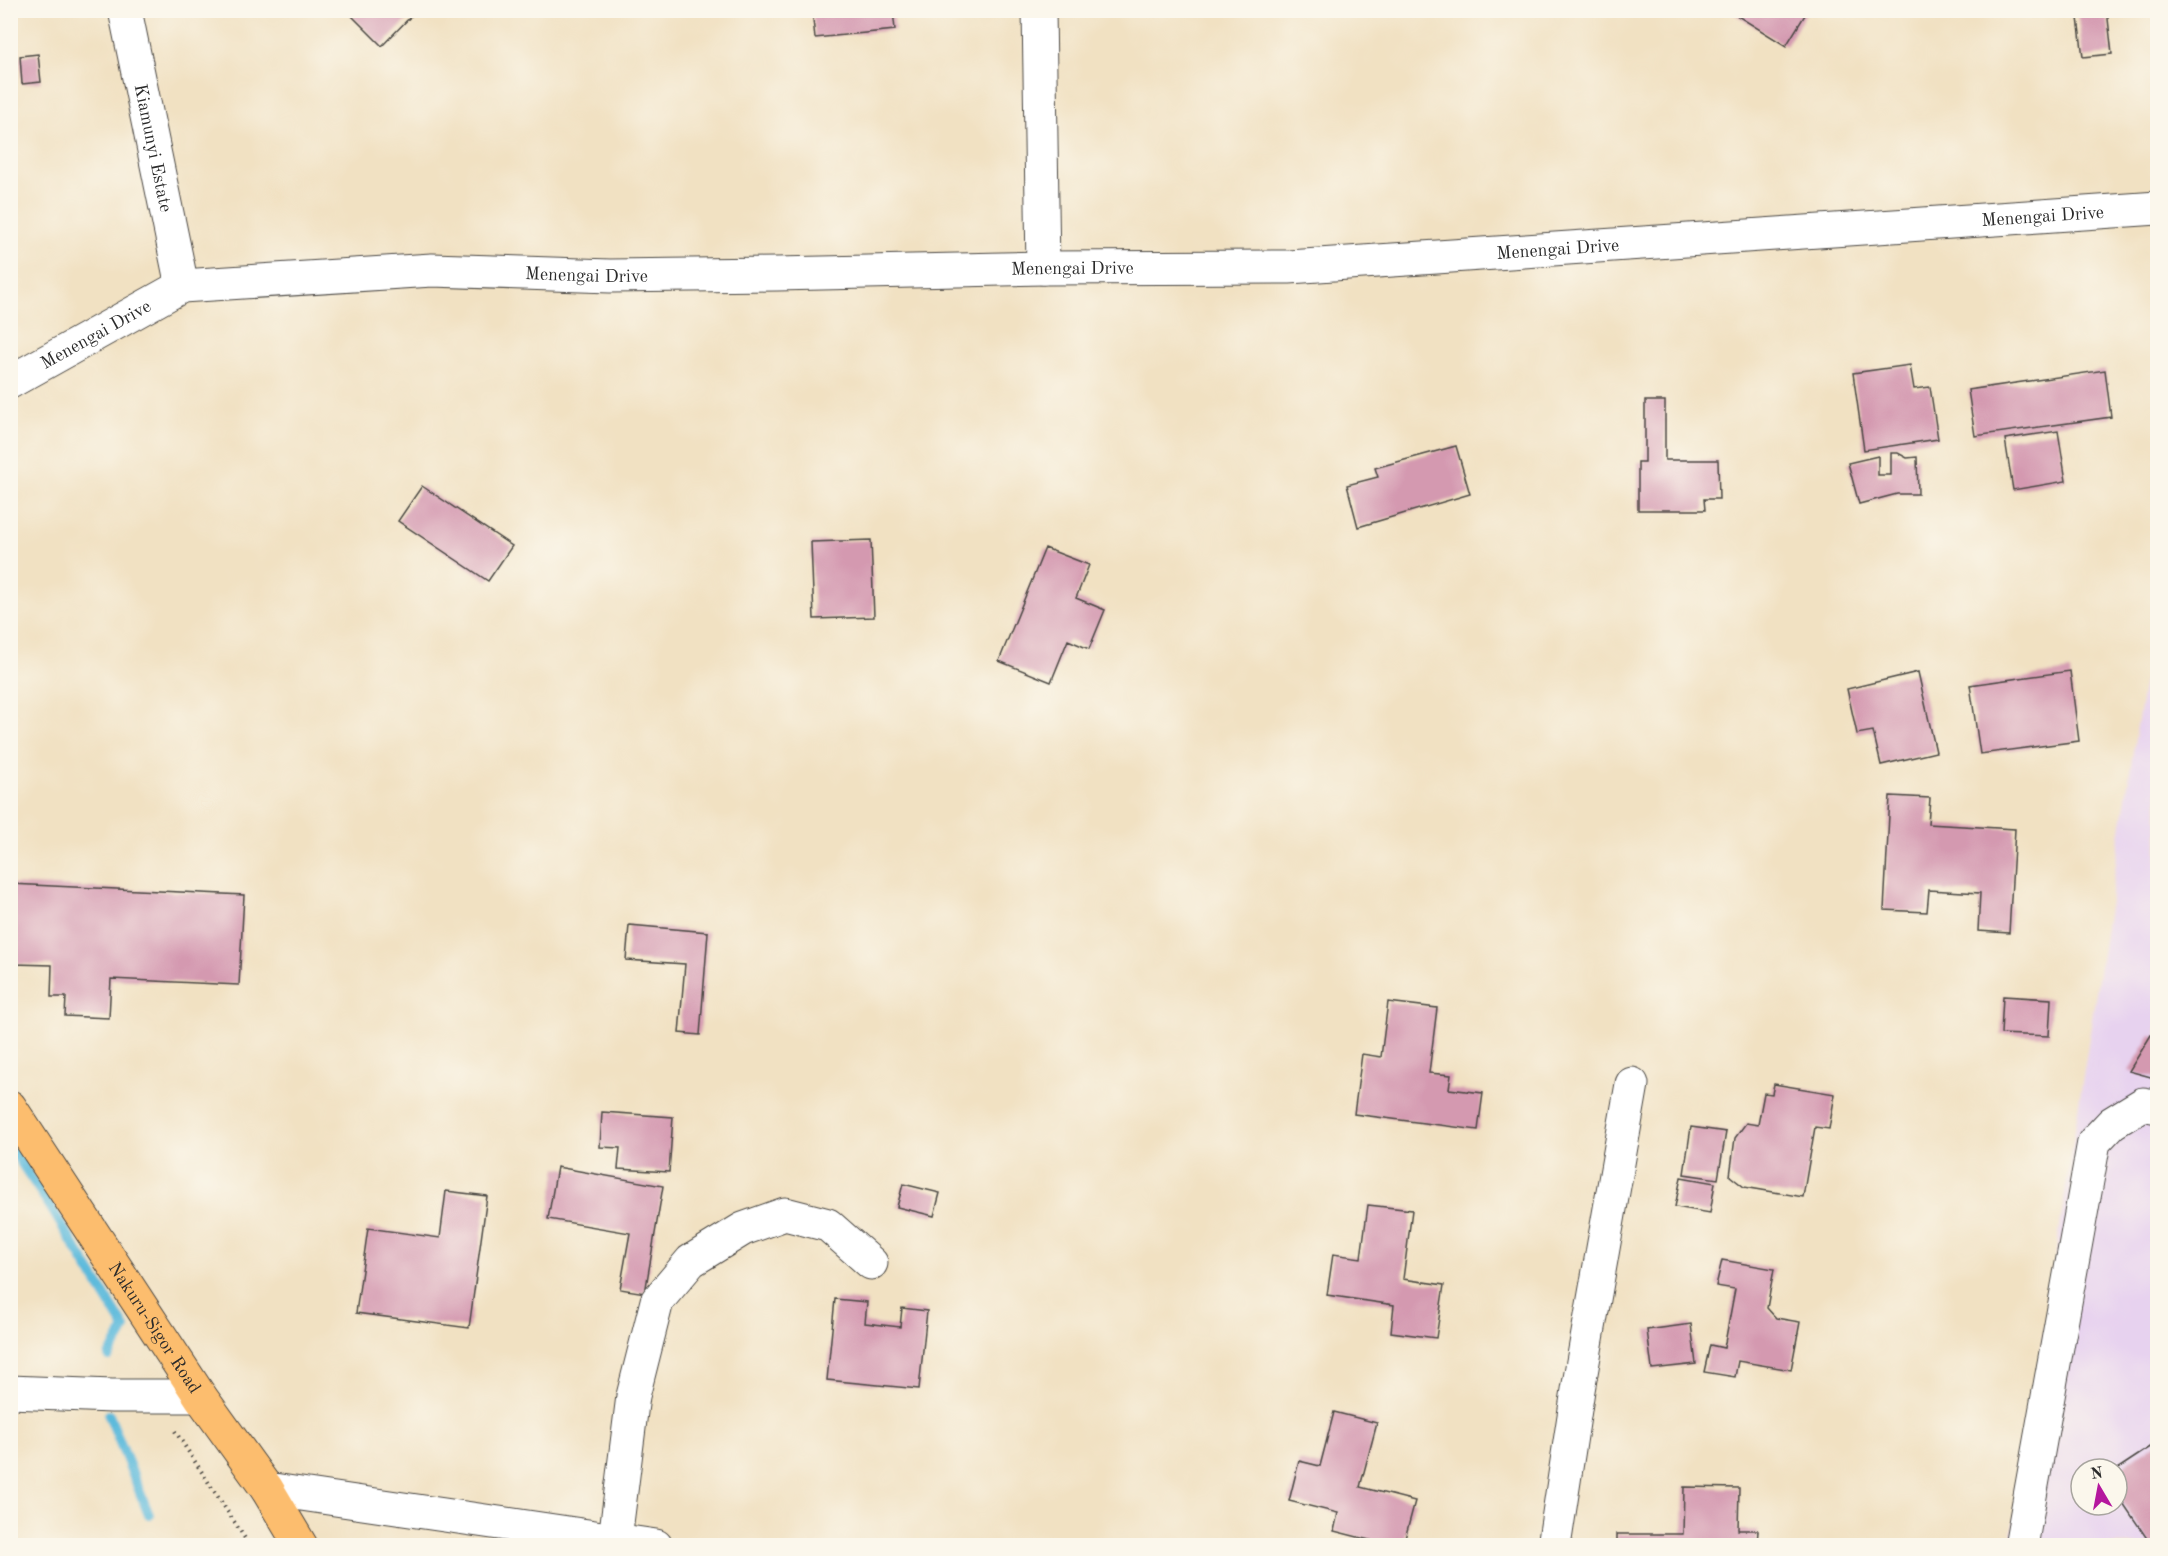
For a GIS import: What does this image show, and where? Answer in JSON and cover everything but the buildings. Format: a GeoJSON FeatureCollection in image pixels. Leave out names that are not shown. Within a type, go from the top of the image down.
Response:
{"type":"FeatureCollection","features":[{"type":"Feature","properties":{"kind":"main road","name":"Nakuru-Sigor Road"},"geometry":{"type":"LineString","coordinates":[[10,1107],[200,1396],[267,1489],[301,1545]]}},
{"type":"Feature","properties":{"kind":"street","name":"Kiamunyi Estate"},"geometry":{"type":"LineString","coordinates":[[125,10],[182,286]]}},
{"type":"Feature","properties":{"kind":"street"},"geometry":{"type":"LineString","coordinates":[[1039,10],[1043,268]]}},
{"type":"Feature","properties":{"kind":"street","name":"Menengai Drive"},"geometry":{"type":"LineString","coordinates":[[10,382],[182,286],[432,270],[610,276],[1043,268],[1289,267],[2157,208]]}},
{"type":"Feature","properties":{"kind":"street"},"geometry":{"type":"LineString","coordinates":[[1554,1545],[1580,1378],[1632,1084]]}},
{"type":"Feature","properties":{"kind":"street"},"geometry":{"type":"LineString","coordinates":[[2021,1545],[2094,1142],[2112,1122],[2143,1104],[2157,1107]]}},
{"type":"Feature","properties":{"kind":"street"},"geometry":{"type":"LineString","coordinates":[[615,1539],[633,1396],[657,1301],[691,1261],[744,1229],[785,1214],[828,1225],[871,1263]]}},
{"type":"Feature","properties":{"kind":"street"},"geometry":{"type":"LineString","coordinates":[[10,1392],[200,1396]]}},
{"type":"Feature","properties":{"kind":"street"},"geometry":{"type":"LineString","coordinates":[[267,1489],[656,1545]]}},
{"type":"Feature","properties":{"kind":"path"},"geometry":{"type":"LineString","coordinates":[[153,1396],[250,1545]]}},
{"type":"Feature","properties":{"kind":"shaded area"},"geometry":{"type":"Polygon","coordinates":[[[2157,596],[2157,1545],[2011,1545],[2157,596]]]}},
{"type":"Feature","properties":{"kind":"waterway"},"geometry":{"type":"LineString","coordinates":[[10,1146],[125,1328],[109,1356]]}},
{"type":"Feature","properties":{"kind":"waterway"},"geometry":{"type":"LineString","coordinates":[[109,1415],[149,1515]]}}]}
